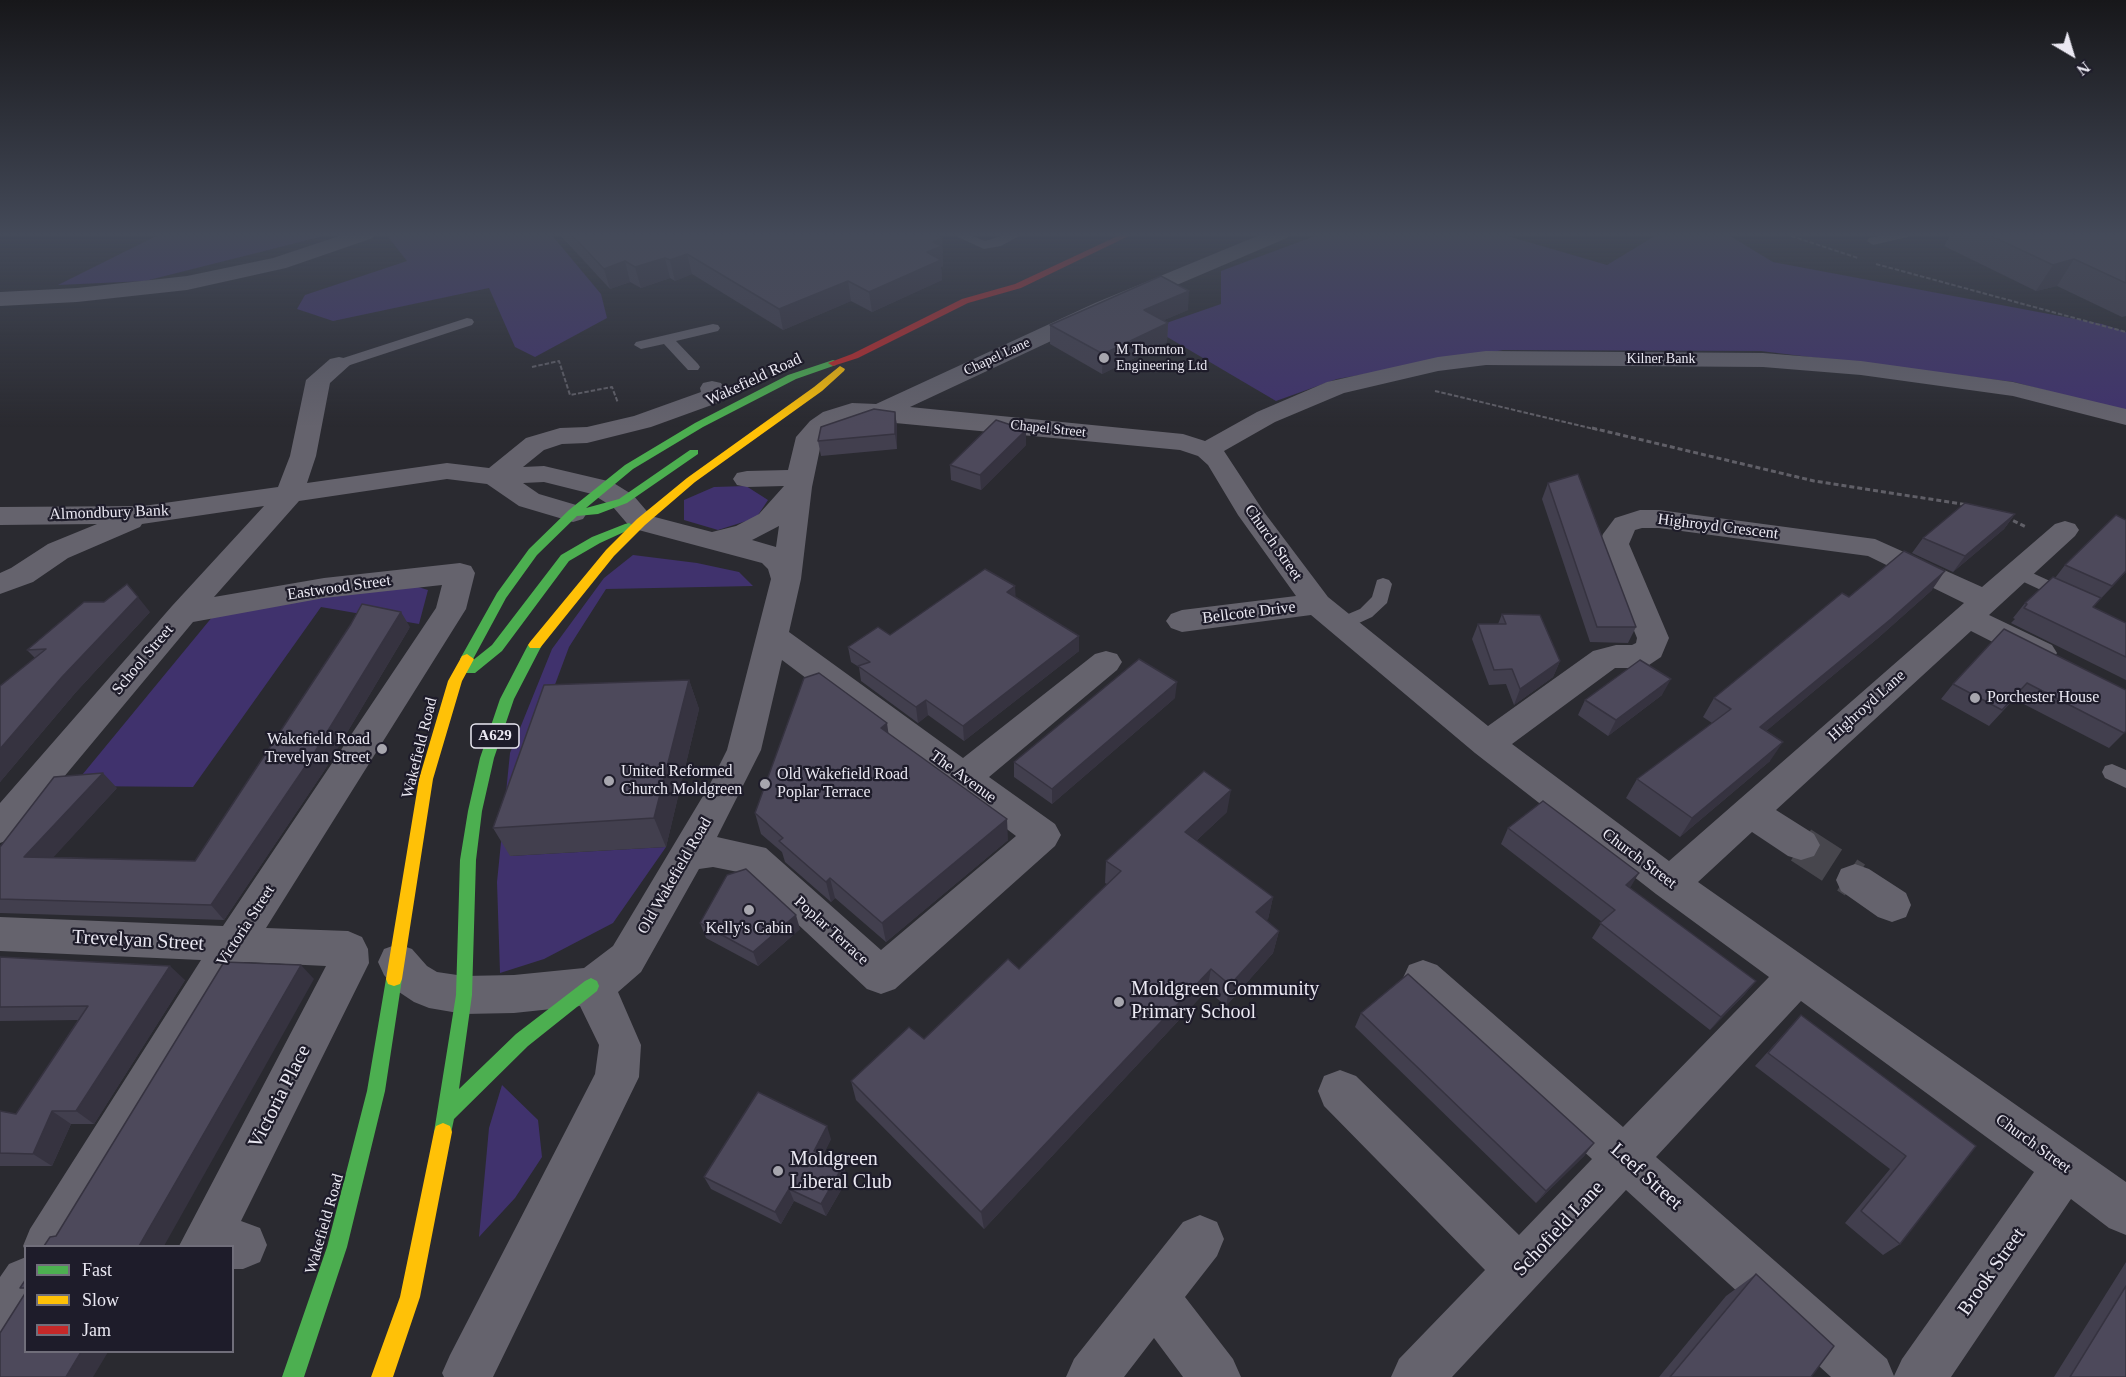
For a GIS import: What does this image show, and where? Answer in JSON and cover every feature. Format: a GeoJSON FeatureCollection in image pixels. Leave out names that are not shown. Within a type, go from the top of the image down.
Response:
{"type":"FeatureCollection","features":[{"type":"Feature","properties":{"kind":"highway","name":"Wakefield Road"},"geometry":{"type":"LineString","coordinates":[[965,301],[969,298]]}},
{"type":"Feature","properties":{"kind":"highway","name":"Wakefield Road"},"geometry":{"type":"LineString","coordinates":[[382,1377],[410,1297],[447,1113],[464,995],[468,860],[475,811],[487,759],[507,699],[536,642],[610,553],[629,467],[699,425],[792,377],[855,356],[975,298]]}},
{"type":"Feature","properties":{"kind":"highway","name":"Wakefield Road"},"geometry":{"type":"LineString","coordinates":[[293,1377],[338,1247],[376,1091],[426,779],[455,681],[501,596],[533,552],[573,513],[622,504],[691,480],[818,389],[855,356]]}},
{"type":"Feature","properties":{"kind":"highway"},"geometry":{"type":"LineString","coordinates":[[728,435],[783,412]]}},
{"type":"Feature","properties":{"kind":"highway"},"geometry":{"type":"LineString","coordinates":[[455,681],[485,660],[497,648],[566,558],[596,540],[622,504],[706,444]]}},
{"type":"Feature","properties":{"kind":"highway"},"geometry":{"type":"LineString","coordinates":[[573,513],[622,504]]}},
{"type":"Feature","properties":{"kind":"highway"},"geometry":{"type":"LineString","coordinates":[[447,1113],[522,1040],[591,986]]}},
{"type":"Feature","properties":{"kind":"street"},"geometry":{"type":"LineString","coordinates":[[0,300],[27,298]]}},
{"type":"Feature","properties":{"kind":"street","name":"Chapel Lane"},"geometry":{"type":"LineString","coordinates":[[880,412],[1126,298]]}},
{"type":"Feature","properties":{"kind":"street","name":"Kilner Bank"},"geometry":{"type":"LineString","coordinates":[[1208,450],[1266,417],[1336,387],[1438,364],[1486,358],[1763,360],[1861,368],[2013,389],[2126,417]]}},
{"type":"Feature","properties":{"kind":"street"},"geometry":{"type":"LineString","coordinates":[[288,496],[303,456],[318,380],[339,364]]}},
{"type":"Feature","properties":{"kind":"street"},"geometry":{"type":"LineString","coordinates":[[495,477],[535,444],[560,436],[588,442],[711,397],[714,393],[712,388]]}},
{"type":"Feature","properties":{"kind":"street","name":"Chapel Street"},"geometry":{"type":"LineString","coordinates":[[852,411],[1183,442],[1208,450]]}},
{"type":"Feature","properties":{"kind":"street","name":"Old Wakefield Road"},"geometry":{"type":"LineString","coordinates":[[398,962],[413,979],[429,988],[464,995],[514,994],[591,986],[609,975],[627,959],[724,792],[744,750],[786,579],[799,483],[809,437],[832,417],[852,411]]}},
{"type":"Feature","properties":{"kind":"street","name":"Church Street"},"geometry":{"type":"LineString","coordinates":[[1208,450],[1219,460],[1252,514],[1329,614],[1487,744],[1670,883],[2126,1211]]}},
{"type":"Feature","properties":{"kind":"street","name":"Almondbury Bank"},"geometry":{"type":"LineString","coordinates":[[0,516],[143,515],[288,496],[447,471],[495,477],[544,474],[622,504]]}},
{"type":"Feature","properties":{"kind":"street","name":"Almondbury Bank"},"geometry":{"type":"LineString","coordinates":[[495,477],[529,500],[573,513]]}},
{"type":"Feature","properties":{"kind":"street"},"geometry":{"type":"LineString","coordinates":[[747,479],[799,483]]}},
{"type":"Feature","properties":{"kind":"street","name":"Old Wakefield Road"},"geometry":{"type":"LineString","coordinates":[[713,542],[746,532],[769,520],[799,483]]}},
{"type":"Feature","properties":{"kind":"street","name":"School Street"},"geometry":{"type":"LineString","coordinates":[[0,828],[183,614],[288,496]]}},
{"type":"Feature","properties":{"kind":"street"},"geometry":{"type":"LineString","coordinates":[[622,504],[713,542],[745,547],[772,556],[782,566],[786,579]]}},
{"type":"Feature","properties":{"kind":"street"},"geometry":{"type":"LineString","coordinates":[[0,584],[22,575],[58,551],[143,515]]}},
{"type":"Feature","properties":{"kind":"street","name":"Highroyd Crescent"},"geometry":{"type":"LineString","coordinates":[[1487,744],[1604,659],[1616,656],[1638,657],[1650,649],[1653,638],[1614,544],[1617,534],[1625,525],[1640,519],[1659,519],[1875,548],[1976,609]]}},
{"type":"Feature","properties":{"kind":"street","name":"Highroyd Lane"},"geometry":{"type":"LineString","coordinates":[[1670,883],[2065,530]]}},
{"type":"Feature","properties":{"kind":"street","name":"Eastwood Street"},"geometry":{"type":"LineString","coordinates":[[183,614],[324,588],[459,573],[451,609]]}},
{"type":"Feature","properties":{"kind":"street","name":"Victoria Street"},"geometry":{"type":"LineString","coordinates":[[48,1245],[233,945],[451,609]]}},
{"type":"Feature","properties":{"kind":"street"},"geometry":{"type":"LineString","coordinates":[[1976,609],[2063,664]]}},
{"type":"Feature","properties":{"kind":"street","name":"Bellcote Drive"},"geometry":{"type":"LineString","coordinates":[[1182,621],[1329,614]]}},
{"type":"Feature","properties":{"kind":"street","name":"The Avenue"},"geometry":{"type":"LineString","coordinates":[[773,637],[1042,835]]}},
{"type":"Feature","properties":{"kind":"street"},"geometry":{"type":"LineString","coordinates":[[964,777],[1106,662]]}},
{"type":"Feature","properties":{"kind":"street"},"geometry":{"type":"LineString","coordinates":[[1750,811],[1801,845]]}},
{"type":"Feature","properties":{"kind":"street","name":"Poplar Terrace"},"geometry":{"type":"LineString","coordinates":[[687,855],[713,852],[753,860],[881,976],[1042,835]]}},
{"type":"Feature","properties":{"kind":"street"},"geometry":{"type":"LineString","coordinates":[[1855,880],[1892,905]]}},
{"type":"Feature","properties":{"kind":"street","name":"Trevelyan Street"},"geometry":{"type":"LineString","coordinates":[[0,934],[348,949]]}},
{"type":"Feature","properties":{"kind":"street","name":"Victoria Place"},"geometry":{"type":"LineString","coordinates":[[216,1245],[349,963],[348,949]]}},
{"type":"Feature","properties":{"kind":"street","name":"Schofield Lane"},"geometry":{"type":"LineString","coordinates":[[1420,1376],[1798,975]]}},
{"type":"Feature","properties":{"kind":"street","name":"Leef Street"},"geometry":{"type":"LineString","coordinates":[[1422,978],[1869,1377]]}},
{"type":"Feature","properties":{"kind":"street"},"geometry":{"type":"LineString","coordinates":[[473,1375],[617,1077],[620,1045],[606,1010],[591,986]]}},
{"type":"Feature","properties":{"kind":"street"},"geometry":{"type":"LineString","coordinates":[[1340,1091],[1520,1270]]}},
{"type":"Feature","properties":{"kind":"street","name":"Brook Street"},"geometry":{"type":"LineString","coordinates":[[1920,1377],[2065,1167]]}},
{"type":"Feature","properties":{"kind":"street"},"geometry":{"type":"LineString","coordinates":[[1092,1377],[1200,1239]]}},
{"type":"Feature","properties":{"kind":"street"},"geometry":{"type":"LineString","coordinates":[[0,1322],[24,1284]]}},
{"type":"Feature","properties":{"kind":"street"},"geometry":{"type":"LineString","coordinates":[[1154,1297],[1215,1377]]}},
{"type":"Feature","properties":{"kind":"lane"},"geometry":{"type":"LineString","coordinates":[[339,364],[467,322]]}},
{"type":"Feature","properties":{"kind":"lane"},"geometry":{"type":"LineString","coordinates":[[641,345],[713,328]]}},
{"type":"Feature","properties":{"kind":"lane"},"geometry":{"type":"LineString","coordinates":[[667,339],[693,367]]}},
{"type":"Feature","properties":{"kind":"lane"},"geometry":{"type":"LineString","coordinates":[[2017,572],[2082,603]]}},
{"type":"Feature","properties":{"kind":"lane"},"geometry":{"type":"LineString","coordinates":[[1329,614],[1366,613],[1382,599],[1383,584]]}},
{"type":"Feature","properties":{"kind":"path"},"geometry":{"type":"LineString","coordinates":[[2002,298],[2126,332]]}},
{"type":"Feature","properties":{"kind":"path"},"geometry":{"type":"LineString","coordinates":[[532,367],[559,361],[570,395],[612,387],[627,426]]}},
{"type":"Feature","properties":{"kind":"path"},"geometry":{"type":"LineString","coordinates":[[1386,376],[1423,388],[1814,481],[1977,506]]}},
{"type":"Feature","properties":{"kind":"path"},"geometry":{"type":"LineString","coordinates":[[1997,514],[2027,527],[2065,530]]}},
{"type":"Feature","properties":{"kind":"shaded area"},"geometry":{"type":"Polygon","coordinates":[[[303,298],[440,298],[333,321],[297,309],[303,298]]]}},
{"type":"Feature","properties":{"kind":"shaded area"},"geometry":{"type":"Polygon","coordinates":[[[494,298],[602,298],[607,318],[535,357],[515,347],[494,298]]]}},
{"type":"Feature","properties":{"kind":"shaded area"},"geometry":{"type":"Polygon","coordinates":[[[1221,298],[1965,298],[2102,324],[2126,332],[2126,412],[2014,382],[1761,351],[1503,350],[1337,379],[1276,401],[1152,328],[1221,304],[1221,298]]]}},
{"type":"Feature","properties":{"kind":"shaded area"},"geometry":{"type":"Polygon","coordinates":[[[746,486],[768,500],[756,518],[718,530],[684,520],[684,500],[714,487],[746,486]]]}},
{"type":"Feature","properties":{"kind":"shaded area"},"geometry":{"type":"Polygon","coordinates":[[[633,555],[697,563],[739,572],[753,586],[606,589],[569,647],[544,714],[510,856],[666,847],[613,923],[544,959],[500,973],[497,882],[510,753],[552,649],[604,578],[633,555]]]}},
{"type":"Feature","properties":{"kind":"shaded area"},"geometry":{"type":"Polygon","coordinates":[[[415,586],[428,590],[419,624],[321,607],[193,787],[73,786],[213,616],[323,594],[415,586]]]}},
{"type":"Feature","properties":{"kind":"shaded area"},"geometry":{"type":"Polygon","coordinates":[[[502,1085],[538,1120],[542,1157],[515,1198],[479,1237],[489,1128],[502,1085]]]}},
{"type":"Feature","properties":{"kind":"building"},"geometry":{"type":"Polygon","coordinates":[[[761,298],[805,298],[779,309],[761,298]]]}},
{"type":"Feature","properties":{"kind":"building"},"geometry":{"type":"Polygon","coordinates":[[[1111,298],[1172,298],[1144,310],[1168,323],[1103,354],[1050,325],[1111,298]]]}},
{"type":"Feature","properties":{"kind":"building"},"geometry":{"type":"Polygon","coordinates":[[[874,409],[895,412],[895,434],[818,441],[821,427],[874,409]]]}},
{"type":"Feature","properties":{"kind":"building"},"geometry":{"type":"Polygon","coordinates":[[[996,420],[1026,430],[980,475],[950,465],[996,420]]]}},
{"type":"Feature","properties":{"kind":"building"},"geometry":{"type":"Polygon","coordinates":[[[1578,474],[1636,627],[1597,627],[1548,483],[1578,474]]]}},
{"type":"Feature","properties":{"kind":"building"},"geometry":{"type":"Polygon","coordinates":[[[1965,503],[2015,514],[1965,556],[1923,538],[1965,503]]]}},
{"type":"Feature","properties":{"kind":"building"},"geometry":{"type":"Polygon","coordinates":[[[2116,515],[2126,520],[2126,571],[2112,586],[2065,565],[2116,515]]]}},
{"type":"Feature","properties":{"kind":"building"},"geometry":{"type":"Polygon","coordinates":[[[1904,551],[1945,571],[1891,619],[1760,727],[1783,742],[1692,818],[1637,779],[1731,709],[1714,698],[1842,593],[1849,597],[1904,551]]]}},
{"type":"Feature","properties":{"kind":"building"},"geometry":{"type":"Polygon","coordinates":[[[985,569],[1015,586],[1007,592],[1079,636],[963,726],[926,700],[916,707],[858,666],[870,662],[848,647],[878,627],[890,635],[985,569]]]}},
{"type":"Feature","properties":{"kind":"building"},"geometry":{"type":"Polygon","coordinates":[[[2053,577],[2101,598],[2093,607],[2126,623],[2126,657],[2024,608],[2027,604],[2025,603],[2053,577]]]}},
{"type":"Feature","properties":{"kind":"building"},"geometry":{"type":"Polygon","coordinates":[[[127,584],[138,597],[62,677],[0,749],[0,686],[46,649],[27,650],[84,602],[104,602],[127,584]]]}},
{"type":"Feature","properties":{"kind":"building"},"geometry":{"type":"Polygon","coordinates":[[[362,604],[401,612],[313,755],[211,905],[0,899],[0,847],[54,777],[103,773],[24,857],[195,861],[362,604]]]}},
{"type":"Feature","properties":{"kind":"building"},"geometry":{"type":"Polygon","coordinates":[[[1502,614],[1540,615],[1560,661],[1520,689],[1512,669],[1494,670],[1478,624],[1506,624],[1502,614]]]}},
{"type":"Feature","properties":{"kind":"building"},"geometry":{"type":"Polygon","coordinates":[[[2004,629],[2126,690],[2126,731],[2124,733],[2027,683],[2002,710],[1953,684],[2004,629]]]}},
{"type":"Feature","properties":{"kind":"building"},"geometry":{"type":"Polygon","coordinates":[[[1139,659],[1177,682],[1052,789],[1014,762],[1139,659]]]}},
{"type":"Feature","properties":{"kind":"building"},"geometry":{"type":"Polygon","coordinates":[[[1640,660],[1671,679],[1616,720],[1585,700],[1640,660]]]}},
{"type":"Feature","properties":{"kind":"building"},"geometry":{"type":"Polygon","coordinates":[[[819,673],[887,723],[881,728],[1007,819],[882,923],[830,878],[826,882],[779,841],[783,838],[755,813],[804,678],[819,673]]]}},
{"type":"Feature","properties":{"kind":"building","name":"United Reformed Church Moldgreen"},"geometry":{"type":"Polygon","coordinates":[[[689,680],[654,818],[493,828],[544,685],[689,680]]]}},
{"type":"Feature","properties":{"kind":"building"},"geometry":{"type":"Polygon","coordinates":[[[1204,771],[1231,790],[1185,832],[1273,897],[1256,912],[1279,931],[1230,985],[1211,969],[981,1212],[851,1081],[909,1027],[924,1039],[1008,959],[1019,969],[1121,871],[1106,861],[1204,771]]]}},
{"type":"Feature","properties":{"kind":"building"},"geometry":{"type":"Polygon","coordinates":[[[1543,801],[1639,873],[1626,885],[1756,981],[1721,1017],[1600,923],[1615,910],[1508,828],[1543,801]]]}},
{"type":"Feature","properties":{"kind":"building","name":"Kelly's Cabin"},"geometry":{"type":"Polygon","coordinates":[[[746,869],[796,915],[753,952],[700,923],[727,875],[746,869]]]}},
{"type":"Feature","properties":{"kind":"building"},"geometry":{"type":"Polygon","coordinates":[[[0,957],[170,966],[76,1111],[52,1111],[33,1154],[0,1153],[0,1111],[16,1114],[88,1006],[0,1007],[0,957]]]}},
{"type":"Feature","properties":{"kind":"building"},"geometry":{"type":"Polygon","coordinates":[[[224,962],[301,965],[140,1245],[45,1245],[50,1237],[56,1236],[224,962]]]}},
{"type":"Feature","properties":{"kind":"building"},"geometry":{"type":"Polygon","coordinates":[[[1408,974],[1594,1143],[1546,1191],[1361,1013],[1408,974]]]}},
{"type":"Feature","properties":{"kind":"building"},"geometry":{"type":"Polygon","coordinates":[[[1801,1015],[1976,1146],[1900,1244],[1861,1211],[1906,1156],[1768,1053],[1801,1015]]]}},
{"type":"Feature","properties":{"kind":"building","name":"Moldgreen Liberal Club"},"geometry":{"type":"Polygon","coordinates":[[[758,1092],[827,1126],[814,1151],[843,1166],[821,1204],[789,1189],[775,1212],[704,1177],[758,1092]]]}},
{"type":"Feature","properties":{"kind":"building"},"geometry":{"type":"Polygon","coordinates":[[[1756,1274],[1834,1346],[1811,1377],[1670,1377],[1756,1274]]]}},
{"type":"Feature","properties":{"kind":"building"},"geometry":{"type":"Polygon","coordinates":[[[2126,1286],[2126,1377],[2070,1377],[2126,1286]]]}},
{"type":"Feature","properties":{"kind":"building"},"geometry":{"type":"Polygon","coordinates":[[[24,1295],[24,1353],[80,1353],[66,1377],[0,1377],[0,1333],[24,1295]]]}},
{"type":"Feature","properties":{"kind":"tunnel"},"geometry":{"type":"LineString","coordinates":[[1801,845],[1855,880]]}},
{"type":"Feature","properties":{"kind":"traffic: fast"},"geometry":{"type":"LineString","coordinates":[[467,659],[501,596],[533,552],[573,513],[629,467],[699,425],[792,377],[833,363]]}},
{"type":"Feature","properties":{"kind":"traffic: fast"},"geometry":{"type":"LineString","coordinates":[[583,512],[598,510],[623,501],[694,452]]}},
{"type":"Feature","properties":{"kind":"traffic: fast"},"geometry":{"type":"LineString","coordinates":[[470,670],[497,648],[565,558],[596,540],[629,527]]}},
{"type":"Feature","properties":{"kind":"traffic: fast"},"geometry":{"type":"LineString","coordinates":[[443,1132],[464,995],[468,860],[475,811],[487,758],[507,699],[535,645]]}},
{"type":"Feature","properties":{"kind":"traffic: fast"},"geometry":{"type":"LineString","coordinates":[[293,1377],[337,1247],[376,1091],[394,979]]}},
{"type":"Feature","properties":{"kind":"traffic: fast"},"geometry":{"type":"LineString","coordinates":[[447,1113],[522,1040],[591,986]]}},
{"type":"Feature","properties":{"kind":"traffic: slow"},"geometry":{"type":"LineString","coordinates":[[535,645],[610,553],[641,522],[691,480],[818,389],[840,369]]}},
{"type":"Feature","properties":{"kind":"traffic: slow"},"geometry":{"type":"LineString","coordinates":[[394,979],[426,779],[455,681],[467,659]]}},
{"type":"Feature","properties":{"kind":"traffic: slow"},"geometry":{"type":"LineString","coordinates":[[382,1377],[410,1297],[443,1132]]}},
{"type":"Feature","properties":{"kind":"traffic: jam"},"geometry":{"type":"LineString","coordinates":[[833,363],[855,356],[975,298]]}},
{"type":"Feature","properties":{"kind":"place","name":"M Thornton Engineering Ltd"},"geometry":{"type":"Point","coordinates":[1104,358]}},
{"type":"Feature","properties":{"kind":"place","name":"Porchester House"},"geometry":{"type":"Point","coordinates":[1975,698]}},
{"type":"Feature","properties":{"kind":"place","name":"Wakefield Road Trevelyan Street"},"geometry":{"type":"Point","coordinates":[382,749]}},
{"type":"Feature","properties":{"kind":"place","name":"United Reformed Church Moldgreen"},"geometry":{"type":"Point","coordinates":[609,781]}},
{"type":"Feature","properties":{"kind":"place","name":"Old Wakefield Road Poplar Terrace"},"geometry":{"type":"Point","coordinates":[765,784]}},
{"type":"Feature","properties":{"kind":"place","name":"Kelly's Cabin"},"geometry":{"type":"Point","coordinates":[749,910]}},
{"type":"Feature","properties":{"kind":"place","name":"Moldgreen Community Primary School"},"geometry":{"type":"Point","coordinates":[1119,1002]}},
{"type":"Feature","properties":{"kind":"place","name":"Moldgreen Liberal Club"},"geometry":{"type":"Point","coordinates":[778,1171]}}]}
